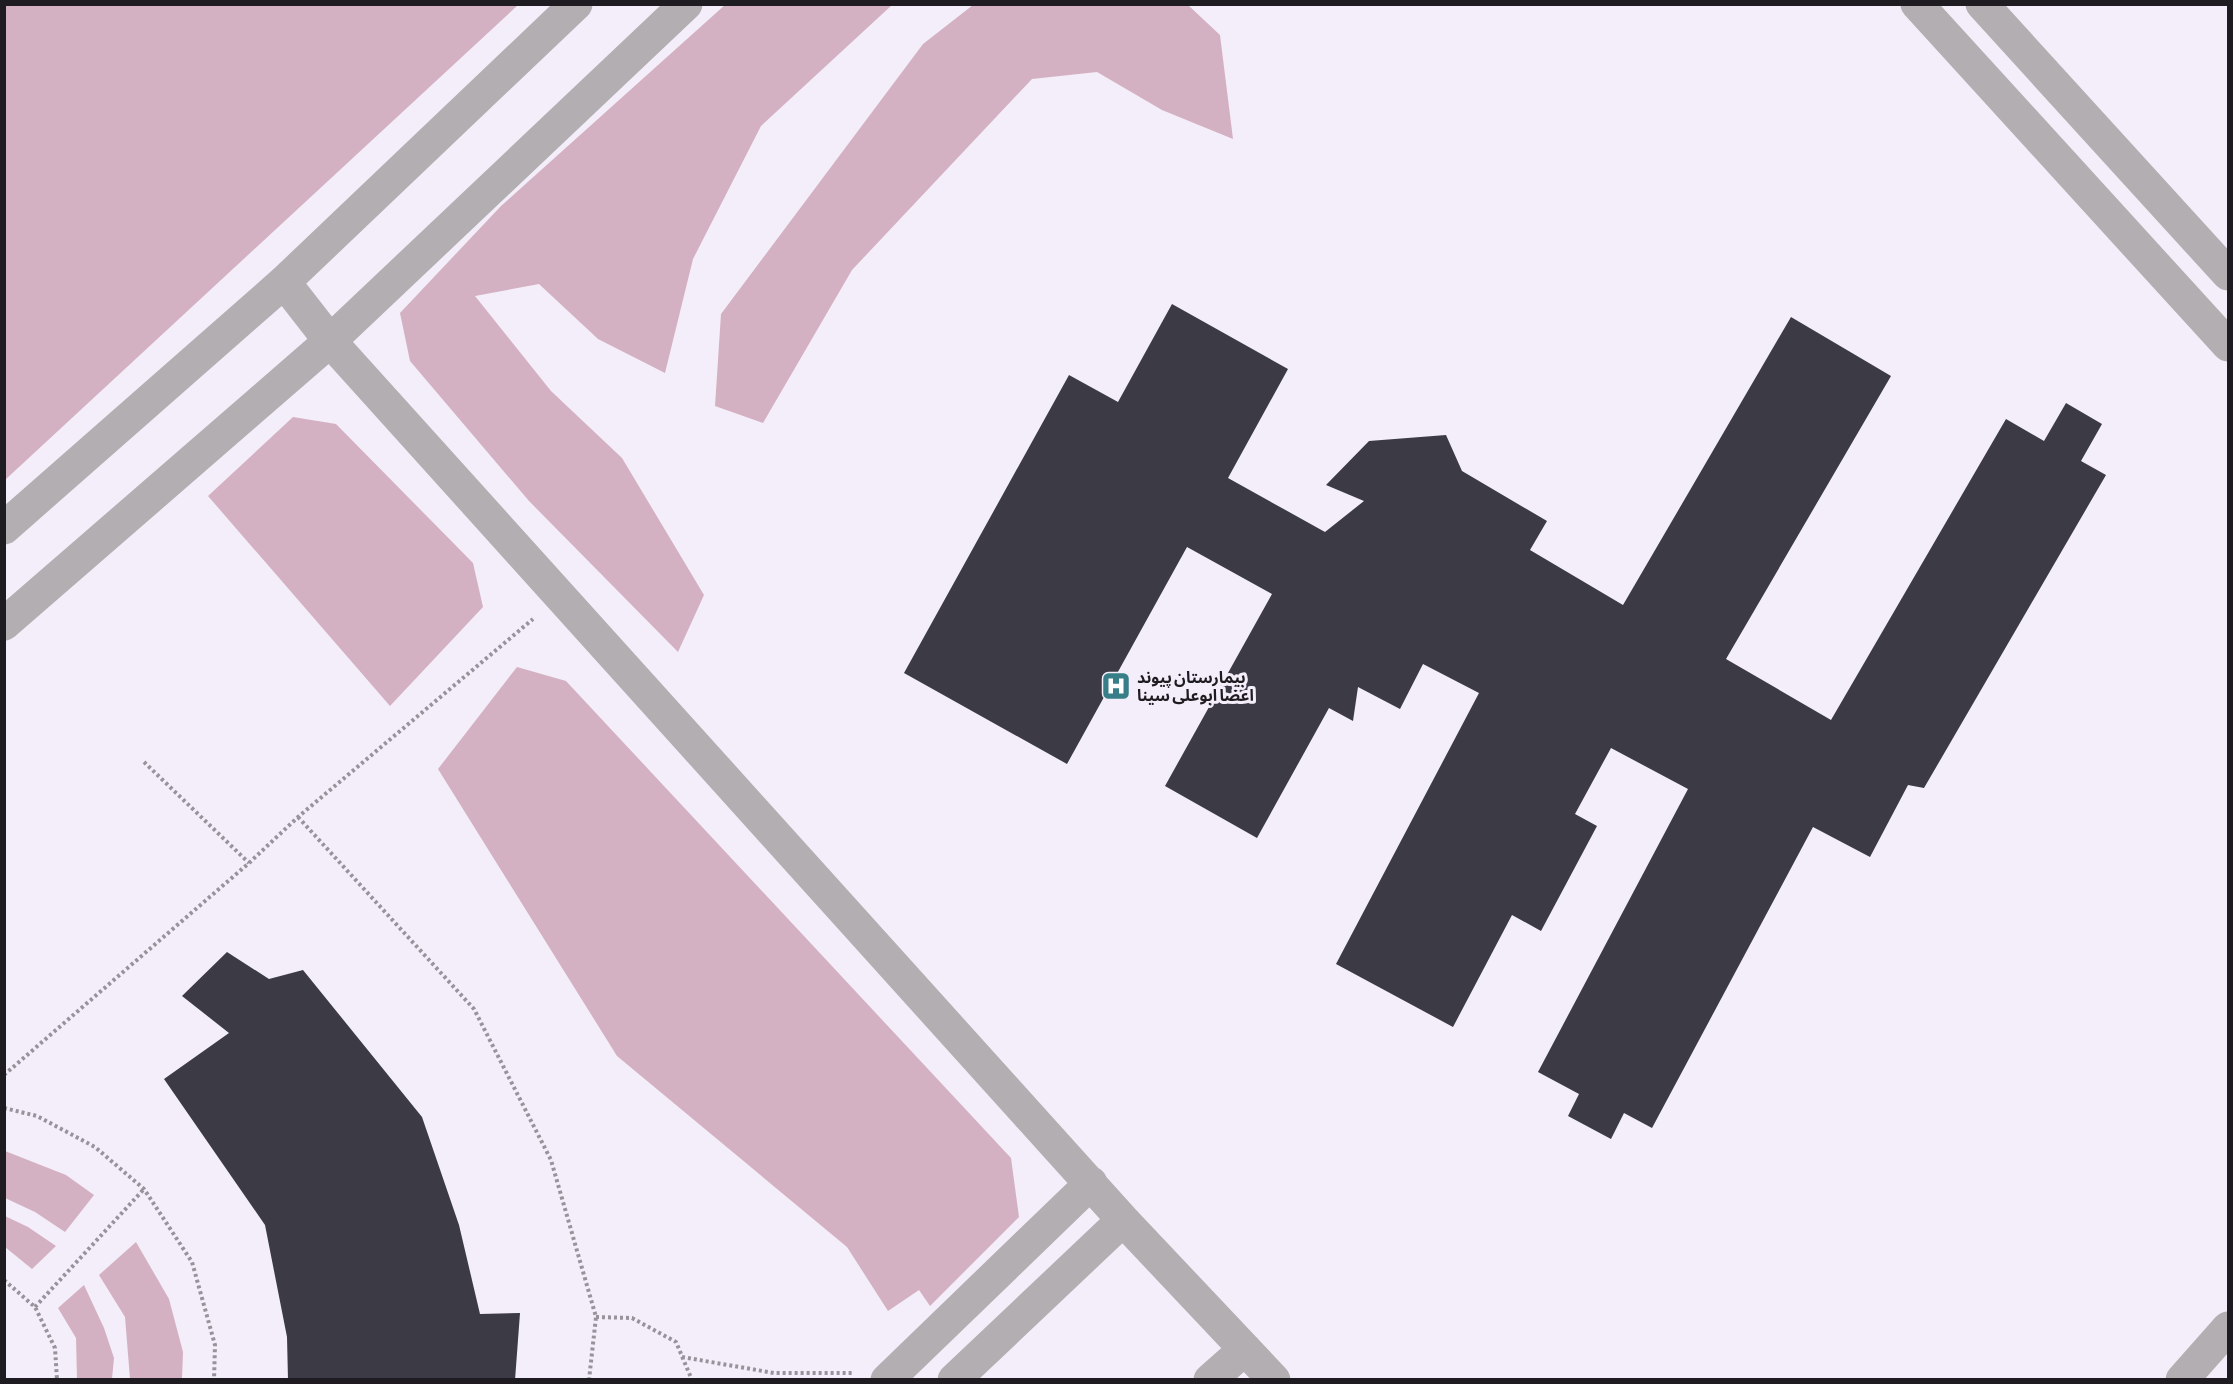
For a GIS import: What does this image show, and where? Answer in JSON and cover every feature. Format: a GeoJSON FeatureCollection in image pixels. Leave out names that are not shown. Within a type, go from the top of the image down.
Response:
{"type":"FeatureCollection","features":[{"type":"Feature","properties":{"kind":"lane"},"geometry":{"type":"LineString","coordinates":[[4,528],[285,282],[576,4]]}},
{"type":"Feature","properties":{"kind":"lane"},"geometry":{"type":"LineString","coordinates":[[4,624],[330,341],[686,4]]}},
{"type":"Feature","properties":{"kind":"lane"},"geometry":{"type":"LineString","coordinates":[[1917,4],[2229,345]]}},
{"type":"Feature","properties":{"kind":"lane"},"geometry":{"type":"LineString","coordinates":[[1982,4],[2229,274]]}},
{"type":"Feature","properties":{"kind":"lane"},"geometry":{"type":"LineString","coordinates":[[285,282],[330,341],[1123,1220],[1274,1380]]}},
{"type":"Feature","properties":{"kind":"lane"},"geometry":{"type":"LineString","coordinates":[[890,1376],[1091,1183]]}},
{"type":"Feature","properties":{"kind":"lane"},"geometry":{"type":"LineString","coordinates":[[954,1380],[1123,1220]]}},
{"type":"Feature","properties":{"kind":"lane"},"geometry":{"type":"LineString","coordinates":[[2182,1380],[2229,1328]]}},
{"type":"Feature","properties":{"kind":"lane"},"geometry":{"type":"LineString","coordinates":[[1210,1380],[1245,1349]]}},
{"type":"Feature","properties":{"kind":"path"},"geometry":{"type":"LineString","coordinates":[[4,1075],[249,863],[298,817],[561,596]]}},
{"type":"Feature","properties":{"kind":"path"},"geometry":{"type":"LineString","coordinates":[[144,762],[249,863]]}},
{"type":"Feature","properties":{"kind":"path"},"geometry":{"type":"LineString","coordinates":[[298,817],[474,1009],[550,1160],[596,1317],[589,1380]]}},
{"type":"Feature","properties":{"kind":"path"},"geometry":{"type":"LineString","coordinates":[[4,1108],[38,1116],[95,1147],[144,1190],[192,1262],[215,1345],[214,1380]]}},
{"type":"Feature","properties":{"kind":"path"},"geometry":{"type":"LineString","coordinates":[[35,1307],[144,1190]]}},
{"type":"Feature","properties":{"kind":"path"},"geometry":{"type":"LineString","coordinates":[[4,1280],[35,1307],[55,1348],[57,1380]]}},
{"type":"Feature","properties":{"kind":"path"},"geometry":{"type":"LineString","coordinates":[[596,1317],[632,1318],[676,1342],[692,1380]]}},
{"type":"Feature","properties":{"kind":"path"},"geometry":{"type":"LineString","coordinates":[[682,1357],[774,1373],[890,1376]]}},
{"type":"Feature","properties":{"kind":"shaded area"},"geometry":{"type":"Polygon","coordinates":[[[5,4],[518,4],[518,5],[5,480],[5,4]]]}},
{"type":"Feature","properties":{"kind":"shaded area"},"geometry":{"type":"Polygon","coordinates":[[[726,4],[892,5],[761,126],[693,259],[665,373],[598,339],[539,284],[475,296],[551,391],[622,458],[704,595],[678,652],[529,501],[410,361],[400,313],[501,206],[726,4]]]}},
{"type":"Feature","properties":{"kind":"shaded area"},"geometry":{"type":"Polygon","coordinates":[[[973,5],[1188,5],[1220,35],[1233,139],[1162,110],[1097,72],[1032,79],[852,270],[763,423],[715,406],[721,314],[923,44],[973,5]]]}},
{"type":"Feature","properties":{"kind":"shaded area"},"geometry":{"type":"Polygon","coordinates":[[[293,417],[336,424],[473,563],[483,607],[390,706],[208,496],[293,417]]]}},
{"type":"Feature","properties":{"kind":"shaded area"},"geometry":{"type":"Polygon","coordinates":[[[517,667],[566,681],[1011,1158],[1019,1217],[930,1306],[919,1290],[888,1311],[847,1247],[617,1056],[438,769],[517,667]]]}},
{"type":"Feature","properties":{"kind":"shaded area"},"geometry":{"type":"Polygon","coordinates":[[[5,1151],[66,1175],[94,1195],[65,1232],[35,1212],[5,1198],[5,1151]]]}},
{"type":"Feature","properties":{"kind":"shaded area"},"geometry":{"type":"Polygon","coordinates":[[[5,1216],[28,1227],[56,1246],[32,1269],[5,1247],[5,1216]]]}},
{"type":"Feature","properties":{"kind":"shaded area"},"geometry":{"type":"Polygon","coordinates":[[[136,1242],[169,1299],[183,1352],[182,1379],[130,1379],[125,1317],[99,1275],[136,1242]]]}},
{"type":"Feature","properties":{"kind":"shaded area"},"geometry":{"type":"Polygon","coordinates":[[[84,1285],[104,1328],[114,1358],[112,1379],[77,1379],[76,1338],[58,1308],[84,1285]]]}},
{"type":"Feature","properties":{"kind":"building"},"geometry":{"type":"Polygon","coordinates":[[[1172,304],[1288,369],[1228,478],[1325,532],[1364,501],[1326,485],[1369,441],[1446,435],[1462,471],[1547,521],[1530,550],[1623,605],[1791,317],[1891,376],[1726,659],[1831,720],[2006,419],[2044,441],[2066,403],[2102,424],[2081,461],[2106,475],[1924,788],[1908,785],[1870,857],[1813,827],[1652,1128],[1624,1113],[1611,1139],[1568,1116],[1579,1094],[1538,1072],[1688,789],[1611,748],[1575,814],[1597,826],[1541,931],[1512,915],[1453,1027],[1336,964],[1479,693],[1423,664],[1400,709],[1358,687],[1353,721],[1329,708],[1257,838],[1165,786],[1272,594],[1187,547],[1067,764],[904,673],[1069,375],[1118,402],[1172,304]]]}},
{"type":"Feature","properties":{"kind":"building"},"geometry":{"type":"Polygon","coordinates":[[[227,952],[269,979],[303,970],[422,1117],[459,1225],[480,1314],[520,1313],[515,1380],[288,1380],[287,1337],[265,1225],[164,1079],[229,1033],[182,996],[227,952]]]}},
{"type":"Feature","properties":{"kind":"place","name":"بیمارستان پیوند اعضا ابوعلی سینا"},"geometry":{"type":"Point","coordinates":[1116,686]}}]}
